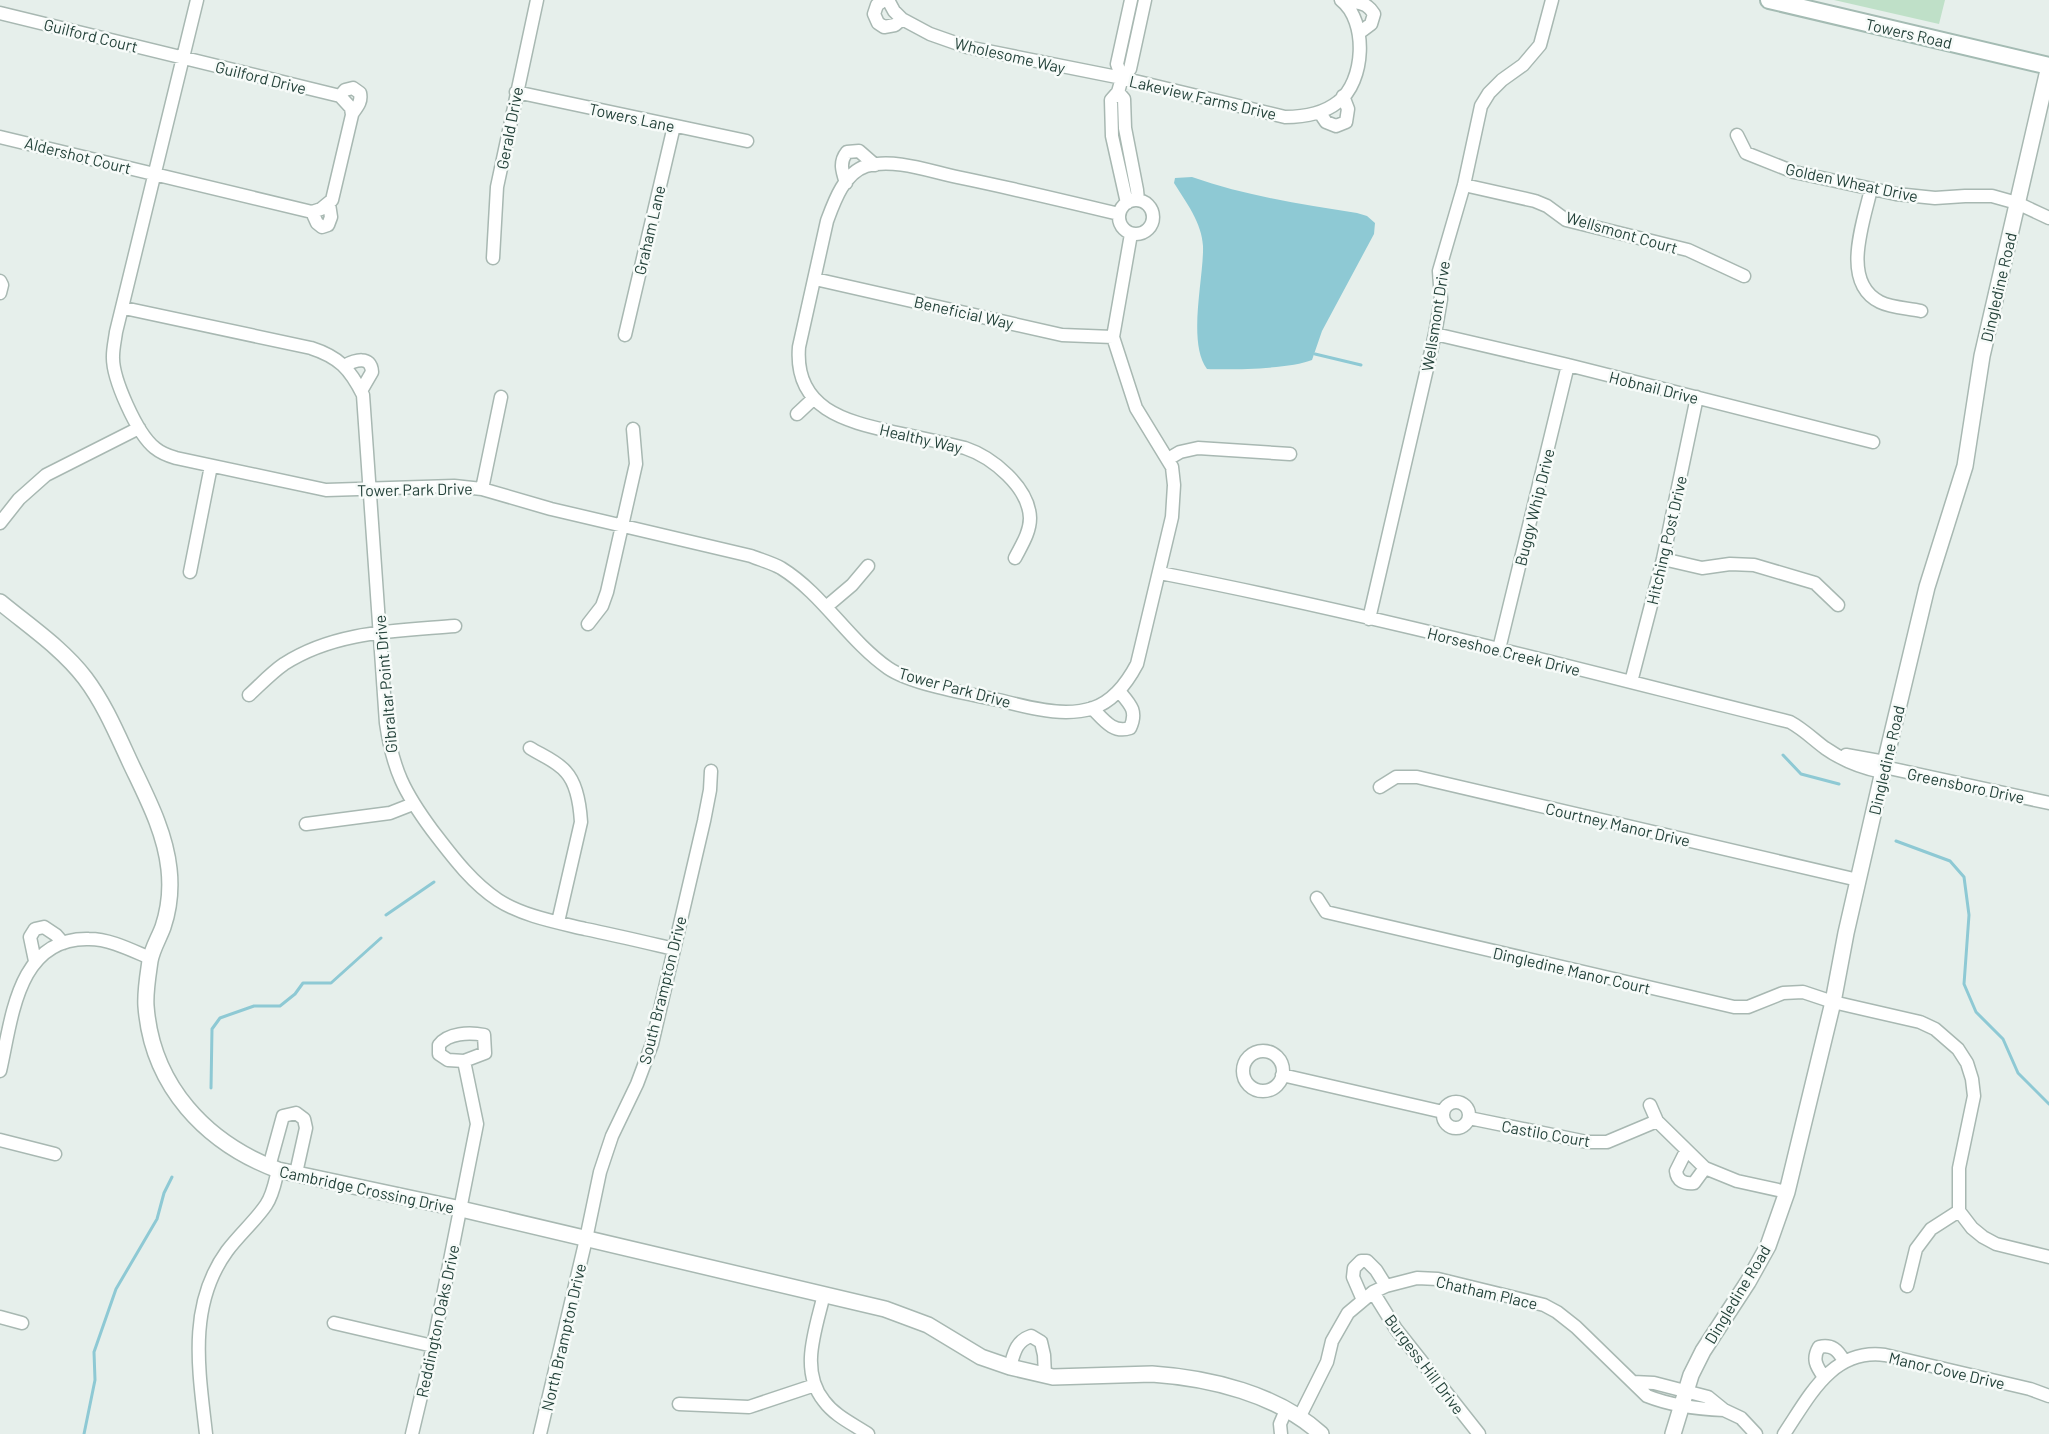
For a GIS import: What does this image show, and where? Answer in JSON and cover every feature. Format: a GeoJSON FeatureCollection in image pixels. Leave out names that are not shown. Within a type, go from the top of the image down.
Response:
{"type":"FeatureCollection","features":[{"type":"Feature","properties":{"kind":"main road","name":"Towers Road"},"geometry":{"type":"LineString","coordinates":[[1769,0],[2049,66]]}},
{"type":"Feature","properties":{"kind":"street","name":"Tower Park Drive"},"geometry":{"type":"LineString","coordinates":[[197,0],[117,332],[113,357],[116,375],[140,428],[154,448],[165,454],[211,466],[326,490],[436,486],[482,489],[751,556],[780,568],[800,583],[854,639],[889,669],[906,677],[946,689],[1052,711],[1077,712],[1092,708],[1119,691],[1137,664],[1172,517],[1174,485],[1172,466],[1136,408],[1113,337],[1131,234]]}},
{"type":"Feature","properties":{"kind":"street","name":"Gerald Drive"},"geometry":{"type":"LineString","coordinates":[[493,258],[497,191],[537,0]]}},
{"type":"Feature","properties":{"kind":"street","name":"Wholesome Way"},"geometry":{"type":"LineString","coordinates":[[902,20],[895,25],[884,27],[878,23],[874,14],[878,5],[886,0],[902,20],[930,34],[967,47],[1122,78]]}},
{"type":"Feature","properties":{"kind":"street"},"geometry":{"type":"LineString","coordinates":[[1122,78],[1118,64],[1131,0]]}},
{"type":"Feature","properties":{"kind":"street"},"geometry":{"type":"LineString","coordinates":[[1132,202],[1148,205],[1151,210],[1151,226],[1142,233],[1131,234],[1119,223],[1119,214],[1132,202],[1137,190],[1125,128],[1124,99],[1118,92],[1122,78],[1130,69],[1145,0]]}},
{"type":"Feature","properties":{"kind":"street","name":"Wellsmont Drive"},"geometry":{"type":"LineString","coordinates":[[1369,619],[1435,334],[1441,299],[1439,271],[1464,185],[1481,106],[1489,93],[1522,65],[1540,45],[1552,0]]}},
{"type":"Feature","properties":{"kind":"street","name":"Lakeview Farms Drive"},"geometry":{"type":"LineString","coordinates":[[1122,78],[1285,117],[1320,113],[1344,96],[1352,83],[1359,63],[1359,33],[1359,29],[1345,3],[1361,3],[1370,7],[1374,14],[1371,24],[1359,33]]}},
{"type":"Feature","properties":{"kind":"street","name":"Guilford Court"},"geometry":{"type":"LineString","coordinates":[[0,13],[183,57]]}},
{"type":"Feature","properties":{"kind":"street","name":"Guilford Drive"},"geometry":{"type":"LineString","coordinates":[[155,174],[312,212],[317,223],[322,226],[328,225],[331,217],[329,204],[336,187],[352,114],[346,102],[340,96],[183,57]]}},
{"type":"Feature","properties":{"kind":"street","name":"Dingledine Road"},"geometry":{"type":"LineString","coordinates":[[1673,1434],[1685,1390],[1703,1351],[1748,1282],[1768,1246],[1787,1192],[1833,1002],[1884,767],[1928,587],[1965,466],[1982,356],[2049,66]]}},
{"type":"Feature","properties":{"kind":"street","name":"Towers Lane"},"geometry":{"type":"LineString","coordinates":[[516,92],[747,141]]}},
{"type":"Feature","properties":{"kind":"street","name":"Lakeview Farms Drive"},"geometry":{"type":"LineString","coordinates":[[1320,113],[1326,122],[1336,126],[1346,122],[1348,109],[1344,96]]}},
{"type":"Feature","properties":{"kind":"street","name":"Graham Lane"},"geometry":{"type":"LineString","coordinates":[[625,335],[674,126]]}},
{"type":"Feature","properties":{"kind":"street","name":"Golden Wheat Drive"},"geometry":{"type":"LineString","coordinates":[[1737,135],[1746,153],[1794,172],[1920,198],[1992,196],[2017,203],[2049,218]]}},
{"type":"Feature","properties":{"kind":"street","name":"Aldershot Court"},"geometry":{"type":"LineString","coordinates":[[0,137],[155,174]]}},
{"type":"Feature","properties":{"kind":"street","name":"Healthy Way"},"geometry":{"type":"LineString","coordinates":[[846,183],[842,159],[847,152],[859,151],[875,165]]}},
{"type":"Feature","properties":{"kind":"street","name":"Healthy Way"},"geometry":{"type":"LineString","coordinates":[[1015,558],[1027,534],[1030,517],[1016,485],[993,461],[965,448],[843,419],[813,399],[800,372],[798,359],[827,221],[849,177],[865,166],[889,164],[1119,214]]}},
{"type":"Feature","properties":{"kind":"street","name":"Wellsmont Court"},"geometry":{"type":"LineString","coordinates":[[1464,185],[1535,201],[1547,206],[1566,220],[1688,250],[1744,276]]}},
{"type":"Feature","properties":{"kind":"street"},"geometry":{"type":"LineString","coordinates":[[1871,189],[1857,256],[1861,279],[1868,291],[1883,303],[1921,311]]}},
{"type":"Feature","properties":{"kind":"street"},"geometry":{"type":"LineString","coordinates":[[312,212],[329,204]]}},
{"type":"Feature","properties":{"kind":"street","name":"Beneficial Way"},"geometry":{"type":"LineString","coordinates":[[815,279],[1062,335],[1113,337]]}},
{"type":"Feature","properties":{"kind":"street"},"geometry":{"type":"LineString","coordinates":[[0,281],[2,285],[0,293]]}},
{"type":"Feature","properties":{"kind":"street","name":"Gibraltar Point Drive"},"geometry":{"type":"LineString","coordinates":[[124,308],[311,348],[328,353],[344,366],[363,395],[379,632],[390,750],[397,773],[413,804],[457,864],[477,884],[500,901],[526,914],[674,949]]}},
{"type":"Feature","properties":{"kind":"street","name":"Hobnail Drive"},"geometry":{"type":"LineString","coordinates":[[1435,334],[1873,442]]}},
{"type":"Feature","properties":{"kind":"street","name":"Gibraltar Point Drive"},"geometry":{"type":"LineString","coordinates":[[344,366],[356,360],[369,363],[372,372],[361,391]]}},
{"type":"Feature","properties":{"kind":"street","name":"Buggy Whip Drive"},"geometry":{"type":"LineString","coordinates":[[1499,649],[1568,365]]}},
{"type":"Feature","properties":{"kind":"street"},"geometry":{"type":"LineString","coordinates":[[482,489],[501,397]]}},
{"type":"Feature","properties":{"kind":"street","name":"Hitching Post Drive"},"geometry":{"type":"LineString","coordinates":[[1631,682],[1663,559],[1697,397]]}},
{"type":"Feature","properties":{"kind":"street"},"geometry":{"type":"LineString","coordinates":[[797,414],[813,399]]}},
{"type":"Feature","properties":{"kind":"street"},"geometry":{"type":"LineString","coordinates":[[0,523],[19,499],[46,475],[140,428]]}},
{"type":"Feature","properties":{"kind":"street"},"geometry":{"type":"LineString","coordinates":[[588,624],[602,606],[607,592],[636,464],[633,429]]}},
{"type":"Feature","properties":{"kind":"street"},"geometry":{"type":"LineString","coordinates":[[1168,459],[1180,452],[1198,448],[1290,454]]}},
{"type":"Feature","properties":{"kind":"street"},"geometry":{"type":"LineString","coordinates":[[190,572],[211,466]]}},
{"type":"Feature","properties":{"kind":"street"},"geometry":{"type":"LineString","coordinates":[[1663,559],[1702,568],[1730,564],[1754,565],[1815,583],[1838,605]]}},
{"type":"Feature","properties":{"kind":"street"},"geometry":{"type":"LineString","coordinates":[[826,608],[852,585],[868,566]]}},
{"type":"Feature","properties":{"kind":"street","name":"Horseshoe Creek Drive"},"geometry":{"type":"LineString","coordinates":[[1160,573],[1499,649],[1790,722],[1839,755],[1884,767]]}},
{"type":"Feature","properties":{"kind":"street","name":"Cambridge Crossing Drive"},"geometry":{"type":"LineString","coordinates":[[0,602],[46,639],[86,679],[109,718],[155,816],[165,848],[170,888],[164,925],[150,958],[146,1005],[148,1015],[160,1065],[170,1083],[196,1120],[224,1142],[251,1159],[273,1168],[461,1209],[909,1316],[981,1357],[1010,1367],[1053,1377],[1167,1375],[1225,1386],[1276,1403],[1304,1424]]}},
{"type":"Feature","properties":{"kind":"street"},"geometry":{"type":"LineString","coordinates":[[249,695],[282,666],[306,652],[341,639],[379,632],[455,626]]}},
{"type":"Feature","properties":{"kind":"street"},"geometry":{"type":"LineString","coordinates":[[1092,708],[1111,727],[1124,730],[1130,728],[1134,715],[1132,707],[1119,691]]}},
{"type":"Feature","properties":{"kind":"street"},"geometry":{"type":"LineString","coordinates":[[530,748],[567,772],[578,797],[581,822],[558,922]]}},
{"type":"Feature","properties":{"kind":"street","name":"Greensboro Drive"},"geometry":{"type":"LineString","coordinates":[[1884,767],[2049,803]]}},
{"type":"Feature","properties":{"kind":"street","name":"South Brampton Drive"},"geometry":{"type":"LineString","coordinates":[[586,1239],[600,1172],[612,1136],[637,1084],[652,1044],[704,821],[711,771]]}},
{"type":"Feature","properties":{"kind":"street","name":"Courtney Manor Drive"},"geometry":{"type":"LineString","coordinates":[[1380,787],[1396,777],[1417,777],[1858,880]]}},
{"type":"Feature","properties":{"kind":"street"},"geometry":{"type":"LineString","coordinates":[[306,824],[390,813],[413,804]]}},
{"type":"Feature","properties":{"kind":"street","name":"Dingledine Manor Court"},"geometry":{"type":"LineString","coordinates":[[1317,898],[1326,912],[1734,1007],[1748,1007],[1783,993],[1803,992],[1833,1002],[1920,1022],[1935,1029],[1958,1049],[1967,1063],[1972,1079],[1974,1096],[1959,1168],[1959,1211]]}},
{"type":"Feature","properties":{"kind":"street"},"geometry":{"type":"LineString","coordinates":[[35,961],[30,937],[35,929],[44,927],[63,943]]}},
{"type":"Feature","properties":{"kind":"street"},"geometry":{"type":"LineString","coordinates":[[0,1071],[22,982],[30,966],[46,951],[63,943],[89,939],[105,941],[150,958]]}},
{"type":"Feature","properties":{"kind":"street","name":"Reddington Oaks Drive"},"geometry":{"type":"LineString","coordinates":[[412,1434],[433,1346],[477,1124],[464,1061]]}},
{"type":"Feature","properties":{"kind":"street","name":"Castilo Court"},"geometry":{"type":"LineString","coordinates":[[1282,1075],[1443,1112]]}},
{"type":"Feature","properties":{"kind":"street","name":"Castilo Court"},"geometry":{"type":"LineString","coordinates":[[1458,1102],[1466,1106],[1469,1118],[1464,1126],[1451,1128],[1444,1123],[1443,1112],[1449,1103],[1458,1102]]}},
{"type":"Feature","properties":{"kind":"street"},"geometry":{"type":"LineString","coordinates":[[1650,1105],[1657,1121],[1705,1168],[1737,1181],[1787,1192]]}},
{"type":"Feature","properties":{"kind":"street"},"geometry":{"type":"LineString","coordinates":[[206,1434],[198,1341],[201,1310],[208,1284],[226,1252],[266,1205],[273,1192],[273,1168],[283,1116],[296,1113],[304,1119],[306,1128],[296,1173]]}},
{"type":"Feature","properties":{"kind":"street","name":"Castilo Court"},"geometry":{"type":"LineString","coordinates":[[1469,1118],[1587,1142],[1607,1142],[1657,1121]]}},
{"type":"Feature","properties":{"kind":"street"},"geometry":{"type":"LineString","coordinates":[[0,1140],[55,1154]]}},
{"type":"Feature","properties":{"kind":"street"},"geometry":{"type":"LineString","coordinates":[[1686,1151],[1676,1171],[1678,1178],[1683,1182],[1694,1183],[1705,1168]]}},
{"type":"Feature","properties":{"kind":"street"},"geometry":{"type":"LineString","coordinates":[[1907,1286],[1916,1249],[1931,1229],[1959,1211],[1972,1228],[1996,1244],[2049,1257]]}},
{"type":"Feature","properties":{"kind":"street","name":"North Brampton Drive"},"geometry":{"type":"LineString","coordinates":[[540,1434],[586,1239]]}},
{"type":"Feature","properties":{"kind":"street"},"geometry":{"type":"LineString","coordinates":[[1363,1300],[1353,1277],[1354,1268],[1361,1261],[1367,1261],[1386,1286]]}},
{"type":"Feature","properties":{"kind":"street","name":"Chatham Place"},"geometry":{"type":"LineString","coordinates":[[1304,1424],[1327,1362],[1332,1341],[1348,1313],[1373,1292],[1417,1278],[1438,1280],[1544,1305],[1570,1322],[1647,1396],[1681,1406],[1724,1410]]}},
{"type":"Feature","properties":{"kind":"street","name":"Burgess Hill Drive"},"geometry":{"type":"LineString","coordinates":[[1373,1292],[1396,1329],[1479,1434]]}},
{"type":"Feature","properties":{"kind":"street"},"geometry":{"type":"LineString","coordinates":[[824,1294],[811,1354],[810,1366],[815,1385],[829,1407],[868,1434]]}},
{"type":"Feature","properties":{"kind":"street"},"geometry":{"type":"LineString","coordinates":[[0,1317],[22,1323]]}},
{"type":"Feature","properties":{"kind":"street"},"geometry":{"type":"LineString","coordinates":[[334,1323],[433,1346]]}},
{"type":"Feature","properties":{"kind":"street"},"geometry":{"type":"LineString","coordinates":[[1010,1367],[1017,1346],[1023,1339],[1031,1336],[1041,1342],[1045,1375]]}},
{"type":"Feature","properties":{"kind":"street"},"geometry":{"type":"LineString","coordinates":[[1824,1377],[1814,1361],[1814,1354],[1819,1347],[1836,1349],[1844,1361]]}},
{"type":"Feature","properties":{"kind":"street","name":"Manor Cove Drive"},"geometry":{"type":"LineString","coordinates":[[1784,1434],[1824,1377],[1844,1361],[1861,1354],[1885,1355],[2030,1389],[2049,1396]]}},
{"type":"Feature","properties":{"kind":"street"},"geometry":{"type":"LineString","coordinates":[[1633,1382],[1654,1383],[1708,1397],[1724,1410],[1741,1418],[1756,1434]]}},
{"type":"Feature","properties":{"kind":"street"},"geometry":{"type":"LineString","coordinates":[[679,1404],[749,1407],[815,1385]]}},
{"type":"Feature","properties":{"kind":"street"},"geometry":{"type":"LineString","coordinates":[[1281,1434],[1280,1424],[1304,1424]]}},
{"type":"Feature","properties":{"kind":"green space"},"geometry":{"type":"Polygon","coordinates":[[[1834,0],[1945,0],[1939,24],[1834,0]]]}},
{"type":"Feature","properties":{"kind":"water"},"geometry":{"type":"Polygon","coordinates":[[[1192,177],[1212,184],[1294,203],[1357,213],[1367,216],[1375,223],[1374,234],[1322,331],[1312,360],[1276,367],[1207,369],[1201,357],[1197,327],[1203,259],[1202,237],[1193,213],[1174,183],[1175,178],[1192,177]]]}},
{"type":"Feature","properties":{"kind":"waterway"},"geometry":{"type":"LineString","coordinates":[[1315,354],[1361,365]]}},
{"type":"Feature","properties":{"kind":"waterway"},"geometry":{"type":"LineString","coordinates":[[1783,755],[1801,774],[1839,784]]}},
{"type":"Feature","properties":{"kind":"waterway"},"geometry":{"type":"LineString","coordinates":[[1896,841],[1950,861],[1964,877],[1969,915],[1964,984],[1976,1012],[2003,1039],[2018,1073],[2049,1104]]}},
{"type":"Feature","properties":{"kind":"waterway"},"geometry":{"type":"LineString","coordinates":[[386,915],[434,882]]}},
{"type":"Feature","properties":{"kind":"waterway"},"geometry":{"type":"LineString","coordinates":[[211,1088],[212,1029],[220,1018],[254,1006],[280,1006],[295,994],[303,983],[331,983],[381,938]]}},
{"type":"Feature","properties":{"kind":"waterway"},"geometry":{"type":"LineString","coordinates":[[84,1434],[95,1380],[94,1352],[116,1289],[157,1219],[164,1193],[172,1177]]}}]}
